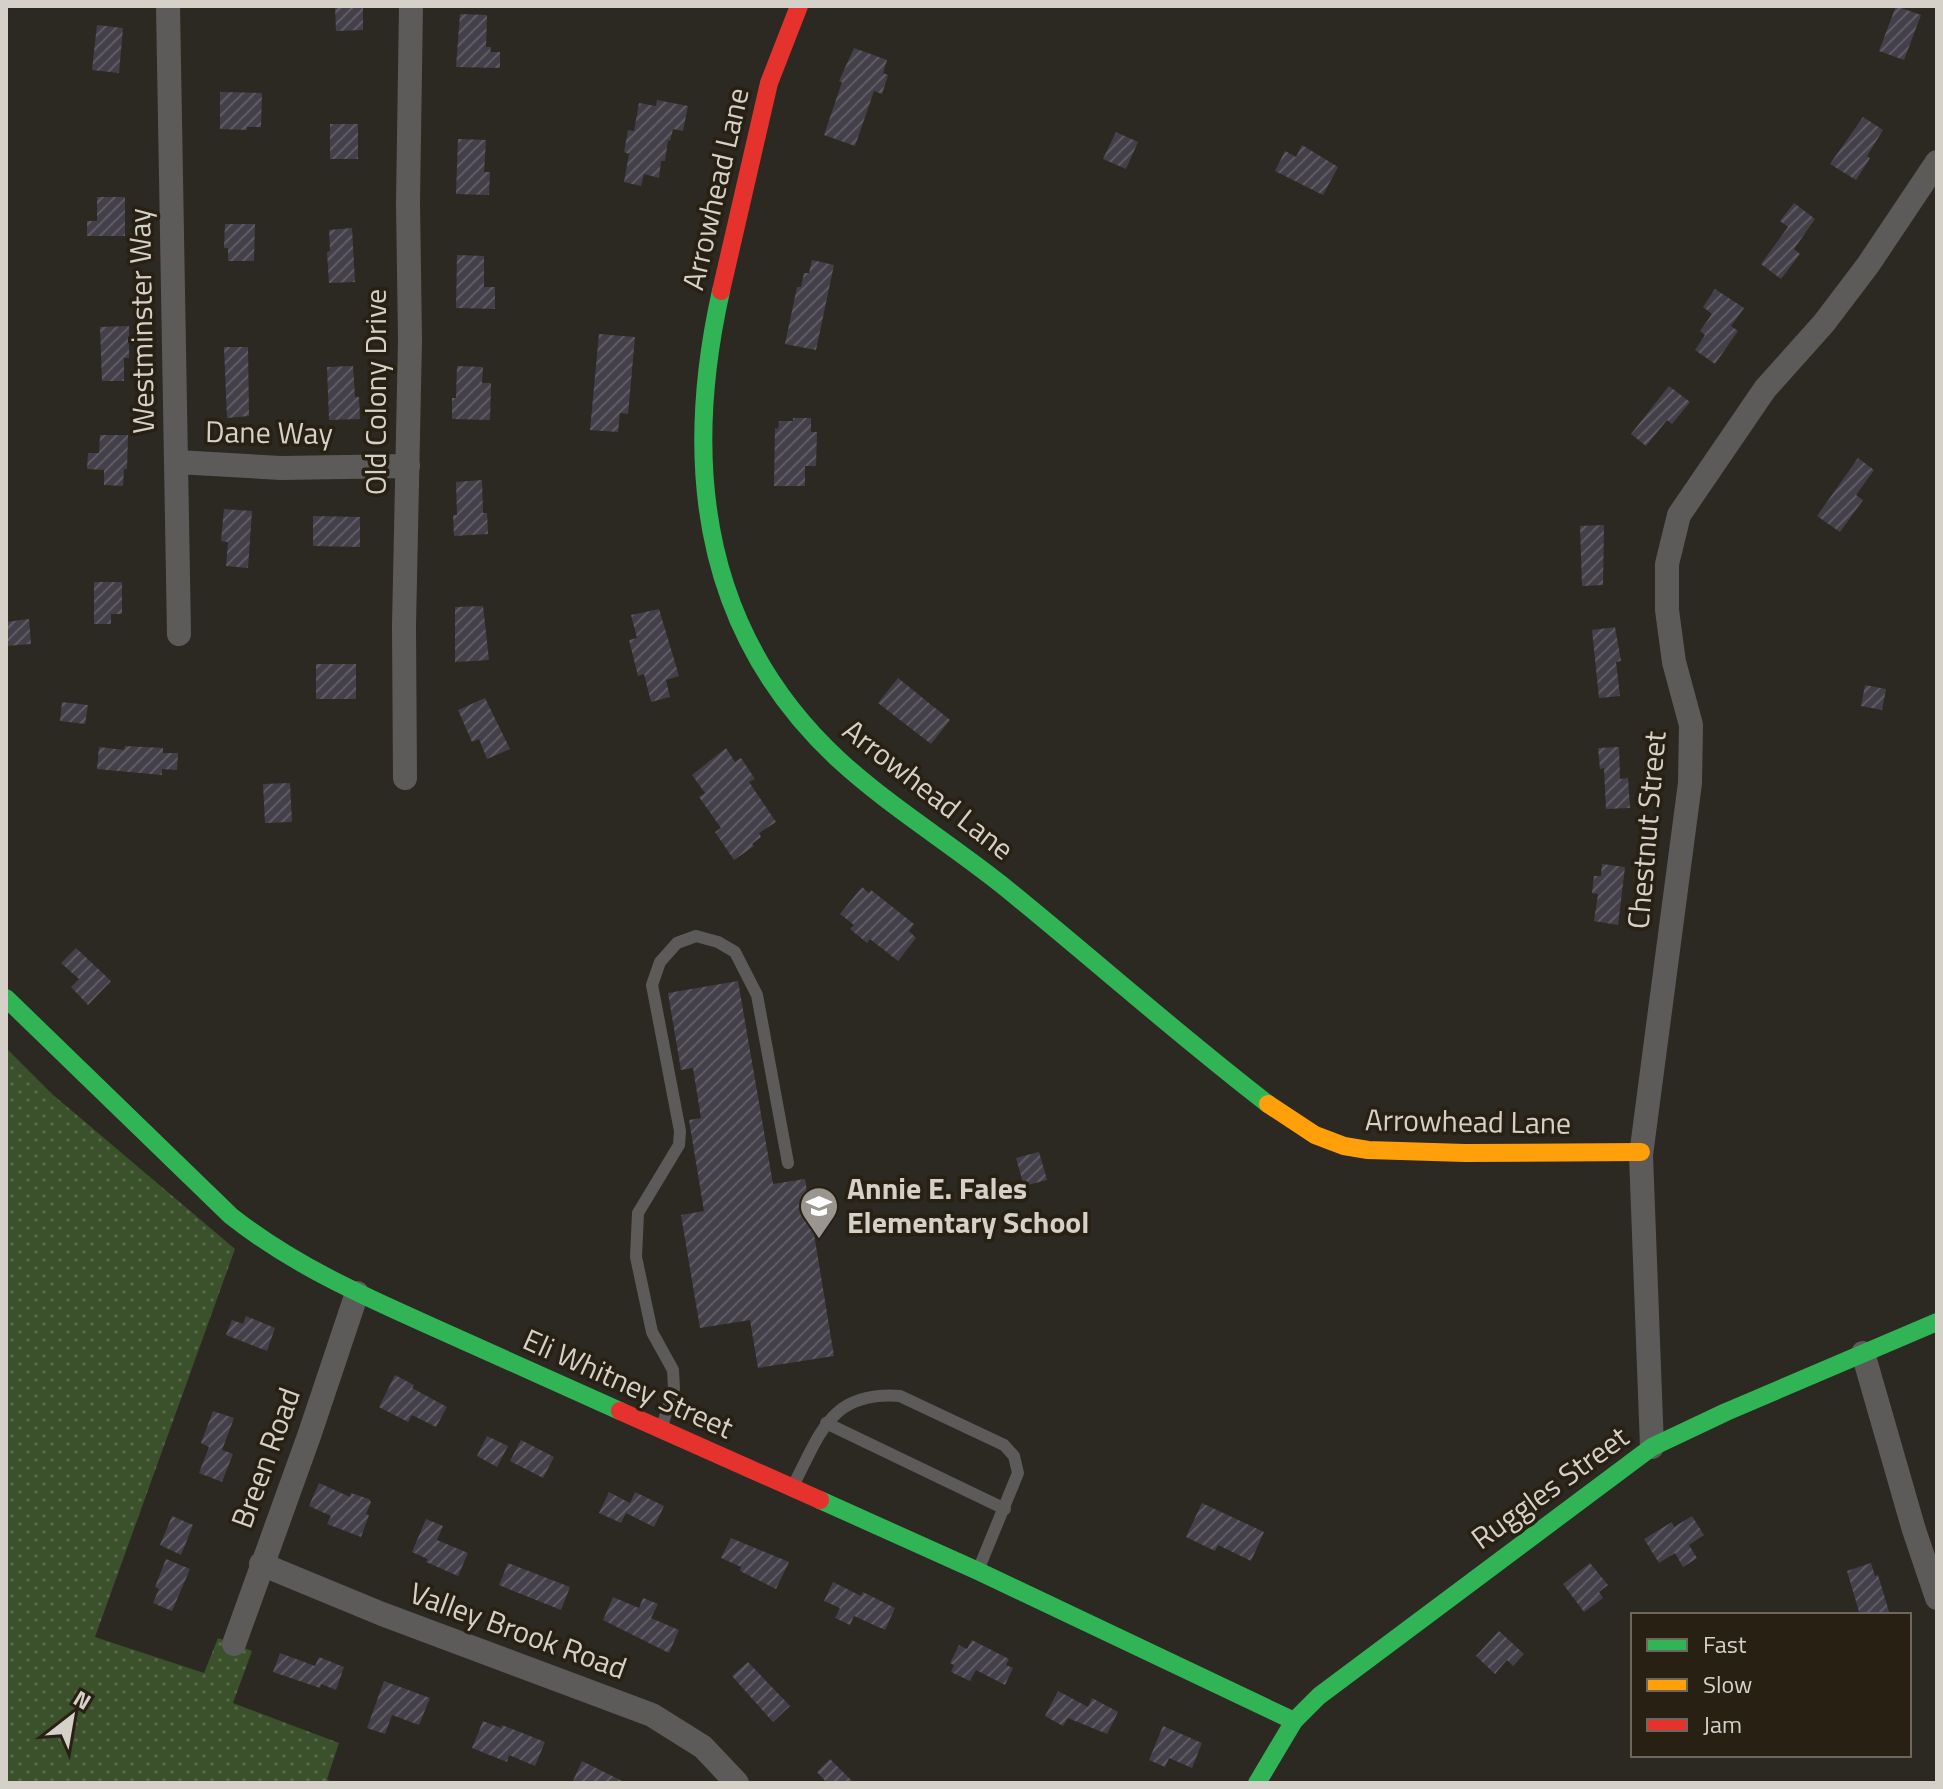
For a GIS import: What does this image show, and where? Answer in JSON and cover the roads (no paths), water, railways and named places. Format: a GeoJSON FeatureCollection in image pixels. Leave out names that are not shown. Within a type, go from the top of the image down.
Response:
{"type":"FeatureCollection","features":[{"type":"Feature","properties":{"kind":"street","name":"Westminster Way"},"geometry":{"type":"LineString","coordinates":[[168,6],[179,634]]}},
{"type":"Feature","properties":{"kind":"street","name":"Old Colony Drive"},"geometry":{"type":"LineString","coordinates":[[405,778],[411,6]]}},
{"type":"Feature","properties":{"kind":"street","name":"Arrowhead Lane"},"geometry":{"type":"LineString","coordinates":[[799,6],[775,61],[715,320],[702,410],[701,464],[706,509],[716,554],[736,609],[752,645],[790,707],[853,773],[997,879],[1171,1030],[1286,1118],[1317,1136],[1344,1146],[1378,1151],[1641,1152]]}},
{"type":"Feature","properties":{"kind":"street","name":"Chestnut Street"},"geometry":{"type":"LineString","coordinates":[[1652,1447],[1641,1152],[1690,783],[1691,725],[1674,662],[1667,610],[1667,564],[1679,515],[1765,389],[1824,323],[1868,265],[1937,162]]}},
{"type":"Feature","properties":{"kind":"street","name":"Dane Way"},"geometry":{"type":"LineString","coordinates":[[177,462],[281,468],[408,466]]}},
{"type":"Feature","properties":{"kind":"street","name":"Eli Whitney Street"},"geometry":{"type":"LineString","coordinates":[[6,998],[231,1216],[267,1244],[305,1267],[978,1571],[1294,1721]]}},
{"type":"Feature","properties":{"kind":"street","name":"Breen Road"},"geometry":{"type":"LineString","coordinates":[[234,1644],[357,1293]]}},
{"type":"Feature","properties":{"kind":"street","name":"Ruggles Street"},"geometry":{"type":"LineString","coordinates":[[1257,1783],[1294,1721],[1319,1696],[1652,1447],[1937,1322]]}},
{"type":"Feature","properties":{"kind":"street"},"geometry":{"type":"LineString","coordinates":[[1863,1353],[1937,1598]]}},
{"type":"Feature","properties":{"kind":"street","name":"Valley Brook Road"},"geometry":{"type":"LineString","coordinates":[[261,1564],[382,1614],[652,1715],[703,1747],[737,1783]]}},
{"type":"Feature","properties":{"kind":"lane"},"geometry":{"type":"LineString","coordinates":[[661,1429],[674,1389],[673,1370],[652,1332],[636,1257],[638,1213],[679,1145],[680,1131],[652,985],[660,962],[677,943],[696,936],[718,942],[735,952],[744,967],[757,995],[788,1163]]}},
{"type":"Feature","properties":{"kind":"lane"},"geometry":{"type":"LineString","coordinates":[[793,1487],[826,1423],[835,1412],[862,1398],[900,1396],[1004,1445],[1014,1456],[1018,1473],[978,1571]]}},
{"type":"Feature","properties":{"kind":"lane"},"geometry":{"type":"LineString","coordinates":[[826,1423],[1005,1509]]}},
{"type":"Feature","properties":{"kind":"place","name":"Annie E. Fales Elementary School"},"geometry":{"type":"Point","coordinates":[819,1240]}}]}
